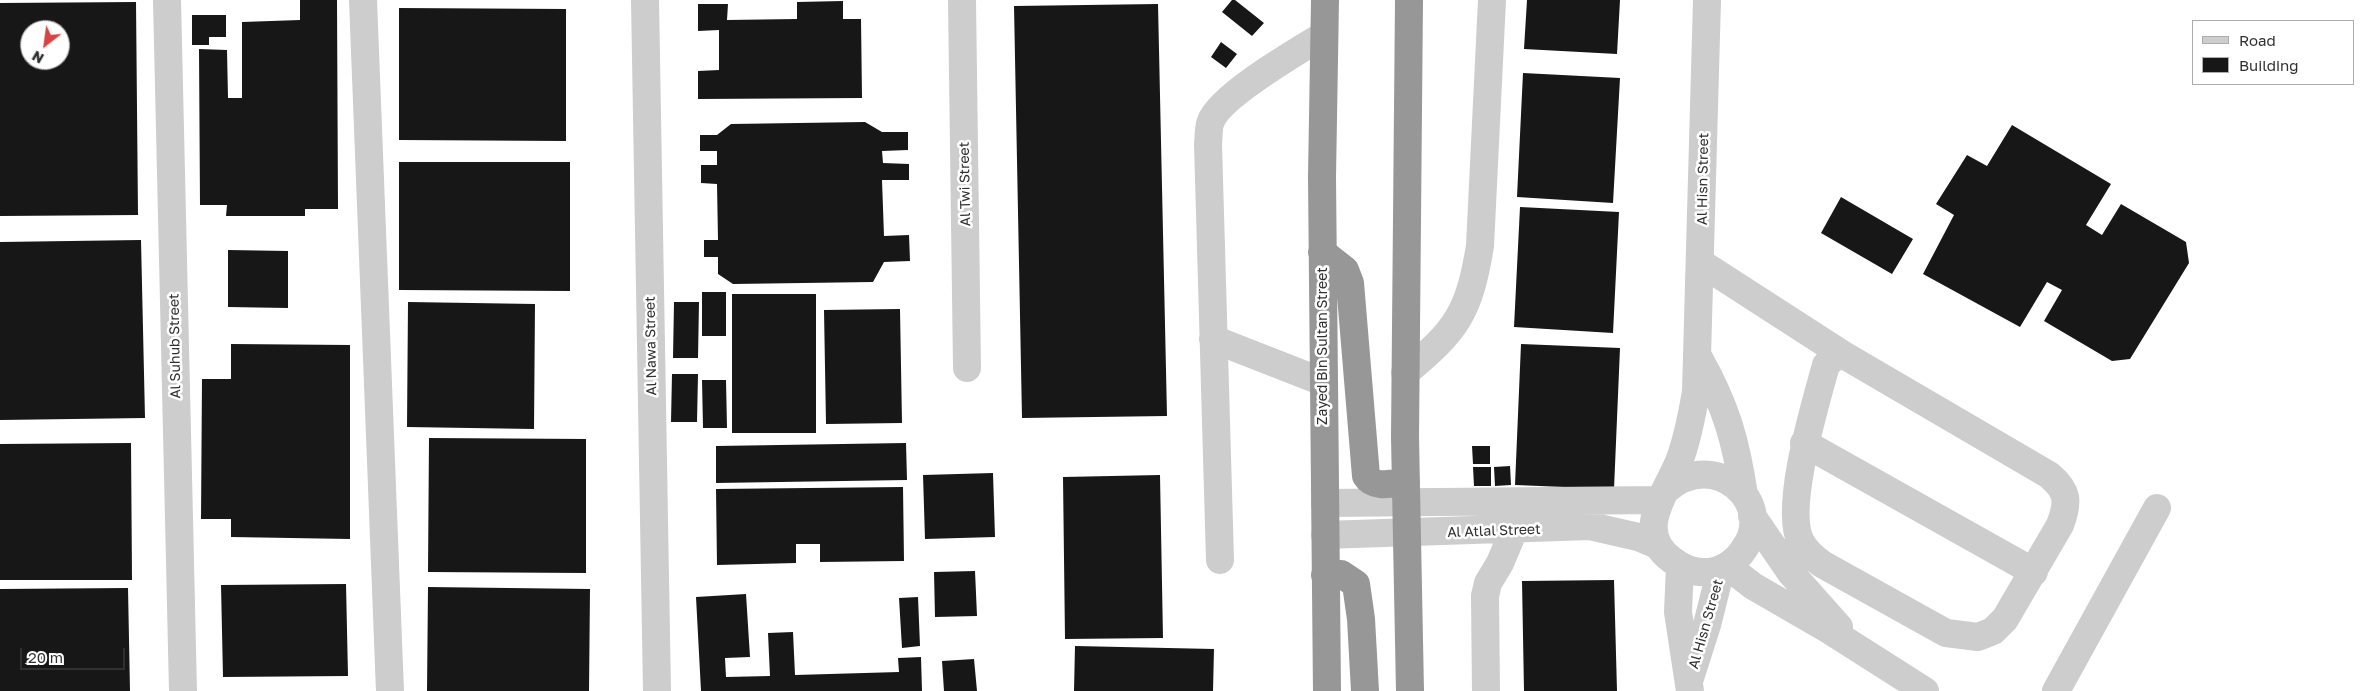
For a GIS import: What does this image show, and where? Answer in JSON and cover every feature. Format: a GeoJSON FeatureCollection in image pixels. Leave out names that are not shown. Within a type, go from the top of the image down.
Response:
{"type":"FeatureCollection","features":[{"type":"Feature","properties":{"kind":"highway","name":"Zayed Bin Sultan Street"},"geometry":{"type":"LineString","coordinates":[[1325,0],[1322,252],[1327,678]]}},
{"type":"Feature","properties":{"kind":"highway"},"geometry":{"type":"LineString","coordinates":[[1409,0],[1406,493],[1410,691]]}},
{"type":"Feature","properties":{"kind":"highway"},"geometry":{"type":"LineString","coordinates":[[1322,252],[1345,270],[1350,283],[1366,476],[1368,480],[1376,484],[1406,493]]}},
{"type":"Feature","properties":{"kind":"highway"},"geometry":{"type":"LineString","coordinates":[[1325,575],[1341,574],[1356,584],[1361,619],[1365,691]]}},
{"type":"Feature","properties":{"kind":"street","name":"Al Suhub Street"},"geometry":{"type":"LineString","coordinates":[[168,0],[183,691]]}},
{"type":"Feature","properties":{"kind":"street"},"geometry":{"type":"LineString","coordinates":[[363,0],[390,691]]}},
{"type":"Feature","properties":{"kind":"street","name":"Al Nawa Street"},"geometry":{"type":"LineString","coordinates":[[645,0],[657,691]]}},
{"type":"Feature","properties":{"kind":"street","name":"Al Twi Street"},"geometry":{"type":"LineString","coordinates":[[962,0],[967,368]]}},
{"type":"Feature","properties":{"kind":"street"},"geometry":{"type":"LineString","coordinates":[[1406,373],[1435,348],[1451,330],[1467,304],[1474,279],[1480,246],[1492,0]]}},
{"type":"Feature","properties":{"kind":"street","name":"Al Hisn Street"},"geometry":{"type":"LineString","coordinates":[[1662,495],[1680,459],[1690,426],[1696,392],[1699,358],[1707,0]]}},
{"type":"Feature","properties":{"kind":"street"},"geometry":{"type":"LineString","coordinates":[[1220,560],[1208,144],[1211,121],[1229,98],[1250,82],[1324,35]]}},
{"type":"Feature","properties":{"kind":"street"},"geometry":{"type":"LineString","coordinates":[[1701,263],[1842,354],[2049,475],[2060,484],[2066,495],[2067,509],[2034,572],[2004,619],[1993,631],[1978,637],[1946,633],[1831,569],[1810,555],[1801,542],[1796,527],[1804,443],[1826,365],[1833,358],[1842,354]]}},
{"type":"Feature","properties":{"kind":"street"},"geometry":{"type":"LineString","coordinates":[[1213,339],[1323,382]]}},
{"type":"Feature","properties":{"kind":"street"},"geometry":{"type":"LineString","coordinates":[[1699,358],[1717,390],[1730,424],[1739,459],[1748,506],[1752,531],[1748,545],[1739,557],[1724,567],[1707,572],[1693,571],[1680,566],[1668,558],[1659,546],[1654,531],[1654,515],[1662,495],[1677,481],[1691,475],[1706,474],[1720,477],[1734,484],[1748,506],[1791,573],[1856,647]]}},
{"type":"Feature","properties":{"kind":"street"},"geometry":{"type":"LineString","coordinates":[[1804,443],[2034,572]]}},
{"type":"Feature","properties":{"kind":"street","name":"Al Atlal Street"},"geometry":{"type":"LineString","coordinates":[[1325,503],[1406,493],[1662,495]]}},
{"type":"Feature","properties":{"kind":"street"},"geometry":{"type":"LineString","coordinates":[[2056,691],[2165,512],[2077,691]]}},
{"type":"Feature","properties":{"kind":"street","name":"Al Atlal Street"},"geometry":{"type":"LineString","coordinates":[[1325,535],[1590,526],[1638,537],[1659,546]]}},
{"type":"Feature","properties":{"kind":"street"},"geometry":{"type":"LineString","coordinates":[[1486,691],[1485,596],[1488,583],[1500,563],[1514,530]]}},
{"type":"Feature","properties":{"kind":"street","name":"Al Hisn Street"},"geometry":{"type":"LineString","coordinates":[[1680,566],[1678,612],[1690,685]]}},
{"type":"Feature","properties":{"kind":"street"},"geometry":{"type":"LineString","coordinates":[[1724,567],[1925,691]]}},
{"type":"Feature","properties":{"kind":"street","name":"Al Hisn Street"},"geometry":{"type":"LineString","coordinates":[[1690,685],[1724,567]]}},
{"type":"Feature","properties":{"kind":"street"},"geometry":{"type":"LineString","coordinates":[[1314,691],[1327,678]]}},
{"type":"Feature","properties":{"kind":"building"},"geometry":{"type":"Polygon","coordinates":[[[300,0],[337,0],[338,209],[305,209],[305,216],[226,216],[227,205],[200,205],[199,49],[227,50],[228,98],[242,98],[242,22],[300,20],[300,0]]]}},
{"type":"Feature","properties":{"kind":"building"},"geometry":{"type":"Polygon","coordinates":[[[1232,0],[1235,0],[1264,23],[1252,36],[1222,12],[1232,0]]]}},
{"type":"Feature","properties":{"kind":"building"},"geometry":{"type":"Polygon","coordinates":[[[1527,0],[1620,0],[1617,54],[1524,49],[1527,0]]]}},
{"type":"Feature","properties":{"kind":"building"},"geometry":{"type":"Polygon","coordinates":[[[843,1],[843,19],[861,19],[862,98],[698,99],[698,71],[719,70],[719,30],[698,31],[698,4],[728,4],[727,20],[797,19],[797,2],[843,1]]]}},
{"type":"Feature","properties":{"kind":"building"},"geometry":{"type":"Polygon","coordinates":[[[136,2],[138,215],[0,216],[0,3],[136,2]]]}},
{"type":"Feature","properties":{"kind":"building"},"geometry":{"type":"Polygon","coordinates":[[[1158,4],[1167,416],[1022,418],[1014,6],[1158,4]]]}},
{"type":"Feature","properties":{"kind":"building"},"geometry":{"type":"Polygon","coordinates":[[[399,8],[566,9],[566,141],[399,140],[399,8]]]}},
{"type":"Feature","properties":{"kind":"building"},"geometry":{"type":"Polygon","coordinates":[[[192,15],[226,15],[226,37],[209,37],[209,45],[192,45],[192,15]]]}},
{"type":"Feature","properties":{"kind":"building"},"geometry":{"type":"Polygon","coordinates":[[[1221,42],[1237,54],[1226,68],[1211,57],[1221,42]]]}},
{"type":"Feature","properties":{"kind":"building"},"geometry":{"type":"Polygon","coordinates":[[[1523,73],[1620,78],[1613,203],[1517,197],[1523,73]]]}},
{"type":"Feature","properties":{"kind":"building"},"geometry":{"type":"Polygon","coordinates":[[[865,122],[882,132],[908,132],[908,150],[882,151],[883,163],[909,164],[909,180],[882,180],[884,236],[909,235],[910,261],[884,262],[873,282],[733,284],[718,274],[718,257],[704,257],[704,240],[718,240],[717,184],[701,183],[701,165],[717,165],[717,151],[700,151],[700,135],[717,135],[731,124],[865,122]]]}},
{"type":"Feature","properties":{"kind":"building"},"geometry":{"type":"Polygon","coordinates":[[[2012,125],[2111,184],[2086,225],[2102,235],[2121,204],[2186,242],[2189,263],[2130,359],[2112,361],[2044,321],[2062,290],[2047,282],[2020,327],[1923,274],[1954,215],[1936,204],[1967,155],[1987,166],[2012,125]]]}},
{"type":"Feature","properties":{"kind":"building"},"geometry":{"type":"Polygon","coordinates":[[[399,162],[570,162],[570,291],[399,290],[399,162]]]}},
{"type":"Feature","properties":{"kind":"building"},"geometry":{"type":"Polygon","coordinates":[[[1841,197],[1913,239],[1892,274],[1821,233],[1841,197]]]}},
{"type":"Feature","properties":{"kind":"building"},"geometry":{"type":"Polygon","coordinates":[[[1520,207],[1619,212],[1613,333],[1514,327],[1520,207]]]}},
{"type":"Feature","properties":{"kind":"building"},"geometry":{"type":"Polygon","coordinates":[[[141,240],[145,418],[0,420],[0,242],[141,240]]]}},
{"type":"Feature","properties":{"kind":"building"},"geometry":{"type":"Polygon","coordinates":[[[228,250],[288,251],[288,308],[228,307],[228,250]]]}},
{"type":"Feature","properties":{"kind":"building"},"geometry":{"type":"Polygon","coordinates":[[[702,292],[726,292],[726,336],[702,336],[702,292]]]}},
{"type":"Feature","properties":{"kind":"building"},"geometry":{"type":"Polygon","coordinates":[[[732,294],[816,294],[816,433],[732,433],[732,294]]]}},
{"type":"Feature","properties":{"kind":"building"},"geometry":{"type":"Polygon","coordinates":[[[408,302],[535,304],[534,429],[407,427],[408,302]]]}},
{"type":"Feature","properties":{"kind":"building"},"geometry":{"type":"Polygon","coordinates":[[[674,302],[699,302],[698,358],[673,358],[674,302]]]}},
{"type":"Feature","properties":{"kind":"building"},"geometry":{"type":"Polygon","coordinates":[[[900,309],[902,423],[826,424],[824,310],[900,309]]]}},
{"type":"Feature","properties":{"kind":"building"},"geometry":{"type":"Polygon","coordinates":[[[231,344],[350,345],[350,539],[231,537],[231,519],[201,519],[202,379],[231,379],[231,344]]]}},
{"type":"Feature","properties":{"kind":"building"},"geometry":{"type":"Polygon","coordinates":[[[1521,344],[1620,348],[1614,489],[1515,485],[1521,344]]]}},
{"type":"Feature","properties":{"kind":"building"},"geometry":{"type":"Polygon","coordinates":[[[672,374],[698,374],[697,422],[671,422],[672,374]]]}},
{"type":"Feature","properties":{"kind":"building"},"geometry":{"type":"Polygon","coordinates":[[[702,380],[726,380],[727,428],[703,428],[702,380]]]}},
{"type":"Feature","properties":{"kind":"building"},"geometry":{"type":"Polygon","coordinates":[[[429,438],[586,439],[586,573],[428,572],[429,438]]]}},
{"type":"Feature","properties":{"kind":"building"},"geometry":{"type":"Polygon","coordinates":[[[131,443],[132,580],[0,580],[0,444],[131,443]]]}},
{"type":"Feature","properties":{"kind":"building"},"geometry":{"type":"Polygon","coordinates":[[[906,443],[907,480],[716,483],[716,446],[906,443]]]}},
{"type":"Feature","properties":{"kind":"building"},"geometry":{"type":"Polygon","coordinates":[[[1472,446],[1490,446],[1490,464],[1473,464],[1472,446]]]}},
{"type":"Feature","properties":{"kind":"building"},"geometry":{"type":"Polygon","coordinates":[[[1510,466],[1511,485],[1495,486],[1494,467],[1510,466]]]}},
{"type":"Feature","properties":{"kind":"building"},"geometry":{"type":"Polygon","coordinates":[[[1473,467],[1491,467],[1491,486],[1474,486],[1473,467]]]}},
{"type":"Feature","properties":{"kind":"building"},"geometry":{"type":"Polygon","coordinates":[[[993,473],[995,537],[925,539],[923,475],[993,473]]]}},
{"type":"Feature","properties":{"kind":"building"},"geometry":{"type":"Polygon","coordinates":[[[1160,475],[1163,638],[1065,639],[1063,477],[1160,475]]]}},
{"type":"Feature","properties":{"kind":"building"},"geometry":{"type":"Polygon","coordinates":[[[903,487],[904,561],[820,562],[820,544],[796,544],[796,563],[717,565],[716,489],[903,487]]]}},
{"type":"Feature","properties":{"kind":"building"},"geometry":{"type":"Polygon","coordinates":[[[975,571],[977,616],[935,617],[934,572],[975,571]]]}},
{"type":"Feature","properties":{"kind":"building"},"geometry":{"type":"Polygon","coordinates":[[[1614,580],[1617,691],[1524,691],[1522,581],[1614,580]]]}},
{"type":"Feature","properties":{"kind":"building"},"geometry":{"type":"Polygon","coordinates":[[[346,584],[348,676],[223,677],[221,585],[346,584]]]}},
{"type":"Feature","properties":{"kind":"building"},"geometry":{"type":"Polygon","coordinates":[[[428,587],[590,589],[589,691],[427,691],[428,587]]]}},
{"type":"Feature","properties":{"kind":"building"},"geometry":{"type":"Polygon","coordinates":[[[128,588],[130,691],[0,691],[0,589],[128,588]]]}},
{"type":"Feature","properties":{"kind":"building"},"geometry":{"type":"Polygon","coordinates":[[[746,594],[750,657],[725,658],[726,677],[770,676],[768,633],[793,632],[795,675],[899,672],[898,658],[921,657],[922,691],[701,691],[696,597],[746,594]]]}},
{"type":"Feature","properties":{"kind":"building"},"geometry":{"type":"Polygon","coordinates":[[[918,597],[920,646],[902,648],[899,598],[918,597]]]}},
{"type":"Feature","properties":{"kind":"building"},"geometry":{"type":"Polygon","coordinates":[[[1075,646],[1214,649],[1213,691],[1074,691],[1075,646]]]}},
{"type":"Feature","properties":{"kind":"building"},"geometry":{"type":"Polygon","coordinates":[[[974,659],[977,691],[944,691],[942,661],[974,659]]]}}]}
